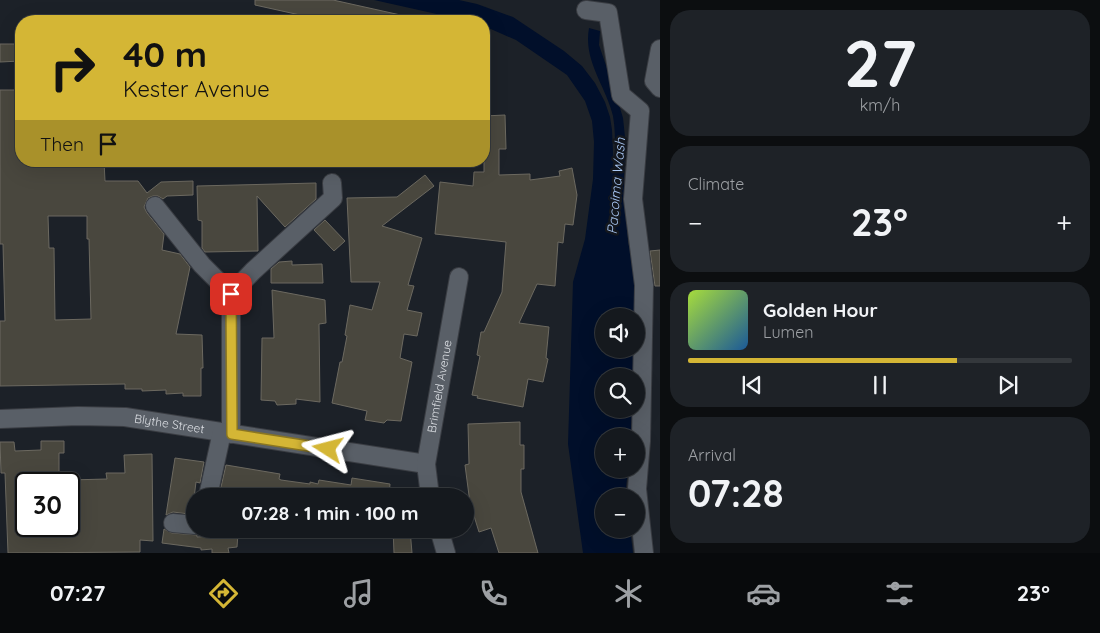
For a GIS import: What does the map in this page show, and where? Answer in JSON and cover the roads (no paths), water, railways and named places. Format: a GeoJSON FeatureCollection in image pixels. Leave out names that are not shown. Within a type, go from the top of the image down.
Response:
{"type":"FeatureCollection","features":[{"type":"Feature","properties":{"kind":"street"},"geometry":{"type":"LineString","coordinates":[[586,10],[608,13],[622,95],[640,111],[633,199],[644,285],[637,489],[644,553]]}},
{"type":"Feature","properties":{"kind":"street"},"geometry":{"type":"LineString","coordinates":[[660,49],[654,80],[660,88]]}},
{"type":"Feature","properties":{"kind":"street"},"geometry":{"type":"LineString","coordinates":[[210,488],[227,433],[231,294],[253,271],[333,198],[332,183]]}},
{"type":"Feature","properties":{"kind":"street"},"geometry":{"type":"LineString","coordinates":[[155,206],[202,265],[231,294]]}},
{"type":"Feature","properties":{"kind":"street","name":"Brimfield Avenue"},"geometry":{"type":"LineString","coordinates":[[429,488],[426,464],[458,277]]}},
{"type":"Feature","properties":{"kind":"street","name":"Blythe Street"},"geometry":{"type":"LineString","coordinates":[[0,419],[117,416],[426,464]]}},
{"type":"Feature","properties":{"kind":"street"},"geometry":{"type":"LineString","coordinates":[[173,523],[186,524]]}},
{"type":"Feature","properties":{"kind":"street"},"geometry":{"type":"LineString","coordinates":[[442,538],[446,553]]}},
{"type":"Feature","properties":{"kind":"water","name":"Pacoima Wash"},"geometry":{"type":"Polygon","coordinates":[[[374,0],[459,0],[477,4],[513,17],[564,51],[582,66],[595,83],[605,102],[612,130],[614,173],[615,137],[613,116],[589,51],[589,28],[600,31],[599,45],[623,118],[628,242],[638,283],[636,308],[595,308],[595,358],[635,358],[634,368],[595,368],[595,418],[632,418],[631,428],[595,428],[595,478],[627,478],[626,488],[595,488],[595,538],[631,538],[633,553],[583,553],[568,444],[573,282],[585,239],[593,179],[594,142],[592,121],[585,101],[567,75],[516,40],[490,29],[490,15],[441,15],[374,0]]]}}]}
